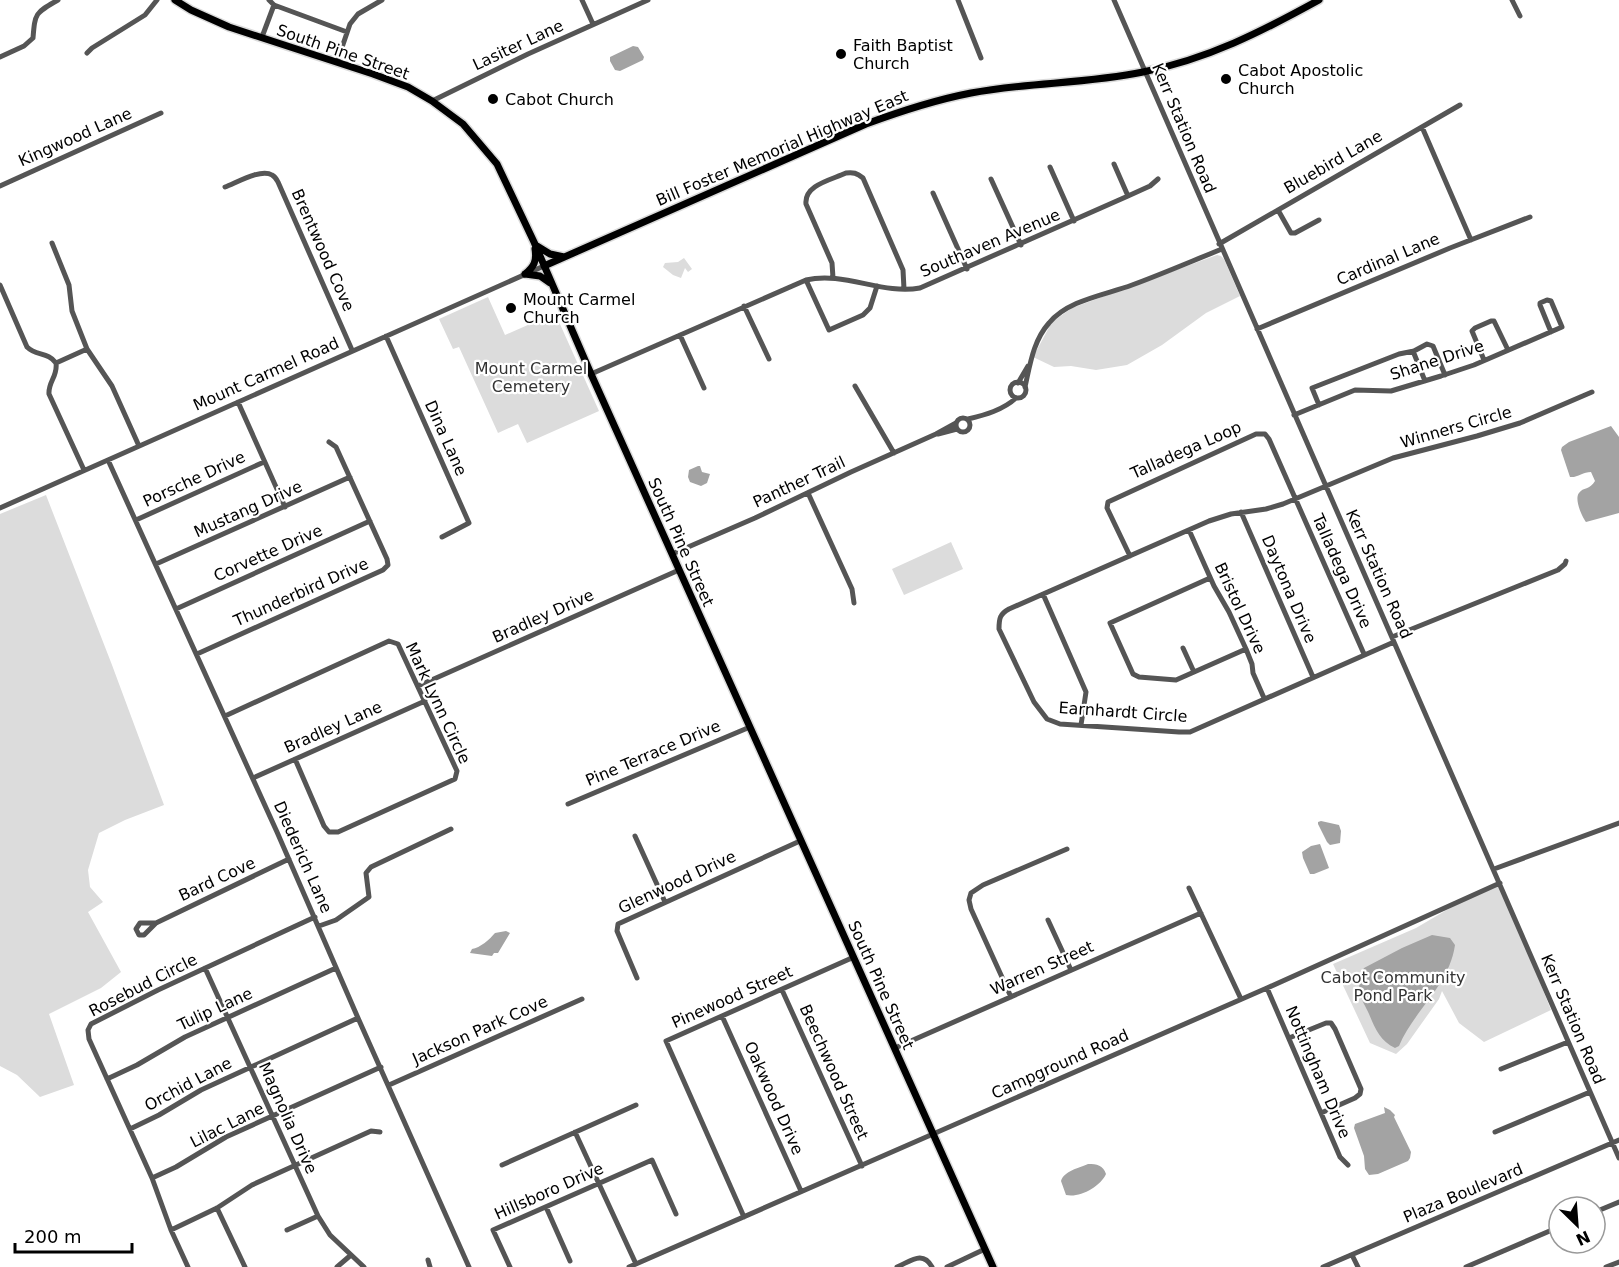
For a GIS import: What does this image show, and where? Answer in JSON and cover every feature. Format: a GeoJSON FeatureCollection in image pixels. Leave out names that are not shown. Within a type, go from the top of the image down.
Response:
{"type":"FeatureCollection","features":[{"type":"Feature","properties":{"kind":"main road","name":"South Pine Street"},"geometry":{"type":"LineString","coordinates":[[175,0],[229,27],[405,86],[432,100],[463,124],[497,164],[535,244],[591,374],[993,1267]]}},
{"type":"Feature","properties":{"kind":"main road","name":"Bill Foster Memorial Highway East"},"geometry":{"type":"LineString","coordinates":[[544,266],[866,124],[919,105],[972,93],[1027,85],[1108,79],[1180,63],[1258,33],[1319,0]]}},
{"type":"Feature","properties":{"kind":"main road"},"geometry":{"type":"LineString","coordinates":[[535,244],[546,253],[564,257]]}},
{"type":"Feature","properties":{"kind":"main road"},"geometry":{"type":"LineString","coordinates":[[525,274],[532,269],[535,263],[535,244]]}},
{"type":"Feature","properties":{"kind":"main road"},"geometry":{"type":"LineString","coordinates":[[551,284],[552,270],[564,257]]}},
{"type":"Feature","properties":{"kind":"main road"},"geometry":{"type":"LineString","coordinates":[[525,274],[540,276],[551,284]]}},
{"type":"Feature","properties":{"kind":"street"},"geometry":{"type":"LineString","coordinates":[[0,57],[24,46],[33,38],[35,17],[43,8],[58,0]]}},
{"type":"Feature","properties":{"kind":"street"},"geometry":{"type":"LineString","coordinates":[[87,53],[145,15],[158,0]]}},
{"type":"Feature","properties":{"kind":"street"},"geometry":{"type":"LineString","coordinates":[[337,62],[350,24],[358,14],[382,0]]}},
{"type":"Feature","properties":{"kind":"street"},"geometry":{"type":"LineString","coordinates":[[582,0],[592,24]]}},
{"type":"Feature","properties":{"kind":"street","name":"Lasiter Lane"},"geometry":{"type":"LineString","coordinates":[[432,100],[648,0]]}},
{"type":"Feature","properties":{"kind":"street"},"geometry":{"type":"LineString","coordinates":[[957,0],[981,58]]}},
{"type":"Feature","properties":{"kind":"street","name":"Kerr Station Road"},"geometry":{"type":"LineString","coordinates":[[1114,0],[1619,1158]]}},
{"type":"Feature","properties":{"kind":"street"},"geometry":{"type":"LineString","coordinates":[[1512,0],[1520,16]]}},
{"type":"Feature","properties":{"kind":"street"},"geometry":{"type":"LineString","coordinates":[[262,38],[271,2],[347,32]]}},
{"type":"Feature","properties":{"kind":"street","name":"Bluebird Lane"},"geometry":{"type":"LineString","coordinates":[[1220,247],[1278,210],[1460,105]]}},
{"type":"Feature","properties":{"kind":"street","name":"Kingwood Lane"},"geometry":{"type":"LineString","coordinates":[[0,186],[161,113]]}},
{"type":"Feature","properties":{"kind":"street"},"geometry":{"type":"LineString","coordinates":[[1422,127],[1471,240]]}},
{"type":"Feature","properties":{"kind":"street"},"geometry":{"type":"LineString","coordinates":[[1114,164],[1128,196]]}},
{"type":"Feature","properties":{"kind":"street"},"geometry":{"type":"LineString","coordinates":[[1050,166],[1074,221]]}},
{"type":"Feature","properties":{"kind":"street"},"geometry":{"type":"LineString","coordinates":[[833,278],[832,263],[806,204],[806,196],[812,188],[852,172],[860,176],[867,188],[903,270],[904,289]]}},
{"type":"Feature","properties":{"kind":"street","name":"Brentwood Cove"},"geometry":{"type":"LineString","coordinates":[[225,187],[258,174],[273,175],[352,350]]}},
{"type":"Feature","properties":{"kind":"street"},"geometry":{"type":"LineString","coordinates":[[991,179],[1021,244]]}},
{"type":"Feature","properties":{"kind":"street","name":"Southaven Avenue"},"geometry":{"type":"LineString","coordinates":[[591,374],[744,306],[817,277],[904,289],[920,288],[1074,221],[1150,186],[1158,179]]}},
{"type":"Feature","properties":{"kind":"street"},"geometry":{"type":"LineString","coordinates":[[933,193],[967,268]]}},
{"type":"Feature","properties":{"kind":"street"},"geometry":{"type":"LineString","coordinates":[[1278,210],[1291,233],[1319,220]]}},
{"type":"Feature","properties":{"kind":"street","name":"Cardinal Lane"},"geometry":{"type":"LineString","coordinates":[[1257,329],[1530,217]]}},
{"type":"Feature","properties":{"kind":"street"},"geometry":{"type":"LineString","coordinates":[[52,243],[69,285],[72,311],[87,349],[112,386],[139,446]]}},
{"type":"Feature","properties":{"kind":"street"},"geometry":{"type":"LineString","coordinates":[[1013,396],[1011,387],[1018,383],[1028,366],[1042,333],[1060,313],[1077,304],[1131,285],[1220,247]]}},
{"type":"Feature","properties":{"kind":"street","name":"Mount Carmel Road"},"geometry":{"type":"LineString","coordinates":[[0,507],[544,266]]}},
{"type":"Feature","properties":{"kind":"street"},"geometry":{"type":"LineString","coordinates":[[806,280],[829,330],[863,315],[870,308],[877,286]]}},
{"type":"Feature","properties":{"kind":"street"},"geometry":{"type":"LineString","coordinates":[[0,285],[27,347],[32,352],[49,356],[56,363],[56,374],[49,386],[49,394],[84,470]]}},
{"type":"Feature","properties":{"kind":"street"},"geometry":{"type":"LineString","coordinates":[[1547,300],[1551,301],[1562,327],[1551,332],[1540,305],[1547,300]]}},
{"type":"Feature","properties":{"kind":"street"},"geometry":{"type":"LineString","coordinates":[[744,306],[769,359]]}},
{"type":"Feature","properties":{"kind":"street"},"geometry":{"type":"LineString","coordinates":[[1484,360],[1472,331],[1474,327],[1494,321],[1508,350]]}},
{"type":"Feature","properties":{"kind":"street","name":"Shane Drive"},"geometry":{"type":"LineString","coordinates":[[1294,415],[1355,390],[1391,391],[1445,375],[1551,332]]}},
{"type":"Feature","properties":{"kind":"street"},"geometry":{"type":"LineString","coordinates":[[680,335],[704,388]]}},
{"type":"Feature","properties":{"kind":"street","name":"Dina Lane"},"geometry":{"type":"LineString","coordinates":[[386,336],[469,523],[442,537]]}},
{"type":"Feature","properties":{"kind":"street"},"geometry":{"type":"LineString","coordinates":[[1319,405],[1312,388],[1427,344],[1431,345],[1445,375]]}},
{"type":"Feature","properties":{"kind":"street"},"geometry":{"type":"LineString","coordinates":[[56,363],[87,349]]}},
{"type":"Feature","properties":{"kind":"street"},"geometry":{"type":"LineString","coordinates":[[1413,351],[1425,381]]}},
{"type":"Feature","properties":{"kind":"street"},"geometry":{"type":"LineString","coordinates":[[1013,396],[1020,398],[1026,391],[1028,366]]}},
{"type":"Feature","properties":{"kind":"street"},"geometry":{"type":"LineString","coordinates":[[1018,383],[1025,387]]}},
{"type":"Feature","properties":{"kind":"street"},"geometry":{"type":"LineString","coordinates":[[855,386],[894,453]]}},
{"type":"Feature","properties":{"kind":"street","name":"Winners Circle"},"geometry":{"type":"LineString","coordinates":[[1326,486],[1393,458],[1520,423],[1592,392]]}},
{"type":"Feature","properties":{"kind":"street"},"geometry":{"type":"LineString","coordinates":[[969,422],[1003,407],[1013,396]]}},
{"type":"Feature","properties":{"kind":"street"},"geometry":{"type":"LineString","coordinates":[[238,402],[285,507]]}},
{"type":"Feature","properties":{"kind":"street"},"geometry":{"type":"LineString","coordinates":[[962,417],[969,422],[969,429],[966,431],[962,432],[956,426],[958,419],[962,417]]}},
{"type":"Feature","properties":{"kind":"street","name":"Panther Trail"},"geometry":{"type":"LineString","coordinates":[[672,554],[956,426]]}},
{"type":"Feature","properties":{"kind":"street","name":"Talladega Loop"},"geometry":{"type":"LineString","coordinates":[[1130,556],[1107,508],[1108,502],[1256,434],[1265,434],[1269,439],[1296,499]]}},
{"type":"Feature","properties":{"kind":"street","name":"Thunderbird Drive"},"geometry":{"type":"LineString","coordinates":[[197,654],[383,570],[388,565],[336,447],[329,442]]}},
{"type":"Feature","properties":{"kind":"street","name":"Diederich Lane"},"geometry":{"type":"LineString","coordinates":[[108,460],[290,859],[469,1267]]}},
{"type":"Feature","properties":{"kind":"street","name":"Porsche Drive"},"geometry":{"type":"LineString","coordinates":[[136,520],[264,462]]}},
{"type":"Feature","properties":{"kind":"street","name":"Mustang Drive"},"geometry":{"type":"LineString","coordinates":[[156,564],[350,477]]}},
{"type":"Feature","properties":{"kind":"street","name":"Earnhardt Circle"},"geometry":{"type":"LineString","coordinates":[[1326,486],[1266,509],[1231,514],[1189,530],[1002,613],[999,618],[999,629],[1041,712],[1047,719],[1060,724],[1190,732],[1393,639],[1558,570],[1566,561]]}},
{"type":"Feature","properties":{"kind":"street"},"geometry":{"type":"LineString","coordinates":[[808,493],[852,589],[854,603]]}},
{"type":"Feature","properties":{"kind":"street","name":"Talladega Drive"},"geometry":{"type":"LineString","coordinates":[[1296,499],[1364,654]]}},
{"type":"Feature","properties":{"kind":"street","name":"Daytona Drive"},"geometry":{"type":"LineString","coordinates":[[1241,512],[1313,677]]}},
{"type":"Feature","properties":{"kind":"street","name":"Corvette Drive"},"geometry":{"type":"LineString","coordinates":[[176,609],[370,521]]}},
{"type":"Feature","properties":{"kind":"street","name":"Bristol Drive"},"geometry":{"type":"LineString","coordinates":[[1189,530],[1246,649],[1264,698]]}},
{"type":"Feature","properties":{"kind":"street","name":"Bradley Drive"},"geometry":{"type":"LineString","coordinates":[[418,686],[680,570]]}},
{"type":"Feature","properties":{"kind":"street"},"geometry":{"type":"LineString","coordinates":[[1210,578],[1110,623],[1133,674],[1176,680],[1246,649]]}},
{"type":"Feature","properties":{"kind":"street"},"geometry":{"type":"LineString","coordinates":[[1043,594],[1086,692],[1082,726]]}},
{"type":"Feature","properties":{"kind":"street","name":"Mark Lynn Circle"},"geometry":{"type":"LineString","coordinates":[[225,716],[389,641],[398,644],[457,771],[455,779],[338,832],[329,832],[324,826],[295,759]]}},
{"type":"Feature","properties":{"kind":"street"},"geometry":{"type":"LineString","coordinates":[[1183,648],[1194,672]]}},
{"type":"Feature","properties":{"kind":"street","name":"Bradley Lane"},"geometry":{"type":"LineString","coordinates":[[253,778],[424,701]]}},
{"type":"Feature","properties":{"kind":"street","name":"Pine Terrace Drive"},"geometry":{"type":"LineString","coordinates":[[568,804],[750,727]]}},
{"type":"Feature","properties":{"kind":"street"},"geometry":{"type":"LineString","coordinates":[[1494,869],[1619,823]]}},
{"type":"Feature","properties":{"kind":"street"},"geometry":{"type":"LineString","coordinates":[[319,926],[336,920],[369,897],[366,873],[371,867],[451,829]]}},
{"type":"Feature","properties":{"kind":"street"},"geometry":{"type":"LineString","coordinates":[[635,836],[665,902]]}},
{"type":"Feature","properties":{"kind":"street","name":"Glenwood Drive"},"geometry":{"type":"LineString","coordinates":[[637,978],[617,926],[801,841]]}},
{"type":"Feature","properties":{"kind":"street"},"geometry":{"type":"LineString","coordinates":[[1011,997],[970,909],[970,894],[983,885],[1067,849]]}},
{"type":"Feature","properties":{"kind":"street","name":"Bard Cove"},"geometry":{"type":"LineString","coordinates":[[156,923],[290,859]]}},
{"type":"Feature","properties":{"kind":"street","name":"Campground Road"},"geometry":{"type":"LineString","coordinates":[[629,1267],[1500,884]]}},
{"type":"Feature","properties":{"kind":"street"},"geometry":{"type":"LineString","coordinates":[[1189,888],[1240,999]]}},
{"type":"Feature","properties":{"kind":"street","name":"Warren Street"},"geometry":{"type":"LineString","coordinates":[[895,1048],[1201,913]]}},
{"type":"Feature","properties":{"kind":"street","name":"Rosebud Circle"},"geometry":{"type":"LineString","coordinates":[[188,1267],[171,1230],[153,1178],[89,1039],[88,1030],[92,1024],[158,990],[315,917]]}},
{"type":"Feature","properties":{"kind":"street"},"geometry":{"type":"LineString","coordinates":[[1048,921],[1071,970]]}},
{"type":"Feature","properties":{"kind":"street","name":"Pinewood Street"},"geometry":{"type":"LineString","coordinates":[[744,1217],[666,1041],[854,957]]}},
{"type":"Feature","properties":{"kind":"street","name":"Magnolia Drive"},"geometry":{"type":"LineString","coordinates":[[205,968],[318,1216],[330,1235],[364,1267]]}},
{"type":"Feature","properties":{"kind":"street","name":"Tulip Lane"},"geometry":{"type":"LineString","coordinates":[[107,1079],[137,1065],[185,1037],[336,968]]}},
{"type":"Feature","properties":{"kind":"street","name":"Nottingham Drive"},"geometry":{"type":"LineString","coordinates":[[1267,988],[1340,1157],[1348,1165]]}},
{"type":"Feature","properties":{"kind":"street","name":"Beechwood Street"},"geometry":{"type":"LineString","coordinates":[[782,990],[862,1166]]}},
{"type":"Feature","properties":{"kind":"street","name":"Jackson Park Cove"},"geometry":{"type":"LineString","coordinates":[[389,1085],[582,999]]}},
{"type":"Feature","properties":{"kind":"street","name":"Oakwood Drive"},"geometry":{"type":"LineString","coordinates":[[722,1016],[801,1191]]}},
{"type":"Feature","properties":{"kind":"street","name":"Orchid Lane"},"geometry":{"type":"LineString","coordinates":[[130,1129],[250,1066],[358,1018]]}},
{"type":"Feature","properties":{"kind":"street"},"geometry":{"type":"LineString","coordinates":[[1289,1038],[1331,1023],[1361,1089],[1360,1094],[1355,1098],[1321,1113]]}},
{"type":"Feature","properties":{"kind":"street"},"geometry":{"type":"LineString","coordinates":[[1501,1069],[1568,1041]]}},
{"type":"Feature","properties":{"kind":"street","name":"Lilac Lane"},"geometry":{"type":"LineString","coordinates":[[153,1178],[177,1167],[226,1137],[381,1067]]}},
{"type":"Feature","properties":{"kind":"street"},"geometry":{"type":"LineString","coordinates":[[1495,1132],[1590,1092]]}},
{"type":"Feature","properties":{"kind":"street"},"geometry":{"type":"LineString","coordinates":[[502,1165],[636,1105]]}},
{"type":"Feature","properties":{"kind":"street"},"geometry":{"type":"LineString","coordinates":[[171,1230],[217,1208],[252,1185],[371,1131],[380,1132]]}},
{"type":"Feature","properties":{"kind":"street"},"geometry":{"type":"LineString","coordinates":[[575,1132],[636,1264]]}},
{"type":"Feature","properties":{"kind":"street","name":"Plaza Boulevard"},"geometry":{"type":"LineString","coordinates":[[1323,1267],[1619,1140]]}},
{"type":"Feature","properties":{"kind":"street","name":"Hillsboro Drive"},"geometry":{"type":"LineString","coordinates":[[510,1267],[493,1230],[652,1160],[676,1214]]}},
{"type":"Feature","properties":{"kind":"street"},"geometry":{"type":"LineString","coordinates":[[546,1207],[570,1261]]}},
{"type":"Feature","properties":{"kind":"street"},"geometry":{"type":"LineString","coordinates":[[217,1208],[245,1267]]}},
{"type":"Feature","properties":{"kind":"street"},"geometry":{"type":"LineString","coordinates":[[287,1230],[318,1216]]}},
{"type":"Feature","properties":{"kind":"street"},"geometry":{"type":"LineString","coordinates":[[1466,1267],[1547,1232]]}},
{"type":"Feature","properties":{"kind":"street"},"geometry":{"type":"LineString","coordinates":[[947,1267],[985,1249]]}},
{"type":"Feature","properties":{"kind":"street"},"geometry":{"type":"LineString","coordinates":[[337,1267],[351,1255]]}},
{"type":"Feature","properties":{"kind":"street"},"geometry":{"type":"LineString","coordinates":[[1352,1255],[1358,1267]]}},
{"type":"Feature","properties":{"kind":"street"},"geometry":{"type":"LineString","coordinates":[[897,1267],[924,1257],[932,1267]]}},
{"type":"Feature","properties":{"kind":"street"},"geometry":{"type":"LineString","coordinates":[[428,1260],[430,1267]]}},
{"type":"Feature","properties":{"kind":"street"},"geometry":{"type":"LineString","coordinates":[[1606,1267],[1619,1262]]}},
{"type":"Feature","properties":{"kind":"green space"},"geometry":{"type":"Polygon","coordinates":[[[1217,255],[1224,259],[1240,296],[1206,313],[1162,345],[1127,365],[1096,370],[1071,366],[1054,367],[1033,357],[1052,322],[1072,308],[1217,255]]]}},
{"type":"Feature","properties":{"kind":"green space"},"geometry":{"type":"Polygon","coordinates":[[[684,258],[692,269],[688,272],[685,268],[681,278],[663,267],[665,263],[678,262],[684,258]]]}},
{"type":"Feature","properties":{"kind":"green space","name":"Mount Carmel Cemetery"},"geometry":{"type":"Polygon","coordinates":[[[488,297],[505,335],[555,313],[599,411],[527,443],[518,424],[498,433],[459,347],[453,349],[439,319],[488,297]]]}},
{"type":"Feature","properties":{"kind":"green space"},"geometry":{"type":"Polygon","coordinates":[[[46,495],[164,805],[99,833],[88,870],[90,887],[103,902],[88,912],[121,972],[101,988],[49,1014],[74,1085],[40,1097],[17,1075],[0,1066],[0,514],[46,495]]]}},
{"type":"Feature","properties":{"kind":"green space"},"geometry":{"type":"Polygon","coordinates":[[[951,542],[963,569],[904,595],[892,569],[951,542]]]}},
{"type":"Feature","properties":{"kind":"green space","name":"Cabot Community Pond Park"},"geometry":{"type":"Polygon","coordinates":[[[1500,883],[1551,1010],[1484,1042],[1459,1023],[1442,991],[1439,999],[1407,1044],[1396,1054],[1370,1043],[1333,964],[1416,928],[1462,901],[1500,883]]]}},
{"type":"Feature","properties":{"kind":"shaded area"},"geometry":{"type":"Polygon","coordinates":[[[633,46],[638,47],[644,57],[643,60],[620,71],[615,70],[610,57],[633,46]]]}},
{"type":"Feature","properties":{"kind":"shaded area"},"geometry":{"type":"Polygon","coordinates":[[[1611,426],[1619,437],[1619,513],[1586,522],[1577,499],[1581,491],[1595,481],[1591,472],[1570,477],[1561,450],[1569,442],[1611,426]]]}},
{"type":"Feature","properties":{"kind":"shaded area"},"geometry":{"type":"Polygon","coordinates":[[[698,466],[702,472],[710,474],[707,483],[701,486],[690,482],[688,477],[689,470],[698,466]]]}},
{"type":"Feature","properties":{"kind":"shaded area"},"geometry":{"type":"Polygon","coordinates":[[[1321,821],[1339,825],[1340,843],[1330,845],[1327,842],[1318,824],[1321,821]]]}},
{"type":"Feature","properties":{"kind":"shaded area"},"geometry":{"type":"Polygon","coordinates":[[[1320,844],[1329,868],[1310,874],[1302,852],[1311,846],[1320,844]]]}},
{"type":"Feature","properties":{"kind":"shaded area"},"geometry":{"type":"Polygon","coordinates":[[[506,931],[510,933],[498,953],[492,956],[470,953],[472,949],[481,945],[495,933],[506,931]]]}},
{"type":"Feature","properties":{"kind":"shaded area"},"geometry":{"type":"Polygon","coordinates":[[[1432,935],[1450,938],[1455,945],[1451,960],[1439,985],[1405,1033],[1399,1046],[1395,1048],[1385,1042],[1379,1034],[1362,1001],[1359,986],[1361,974],[1364,968],[1432,935]]]}},
{"type":"Feature","properties":{"kind":"shaded area"},"geometry":{"type":"Polygon","coordinates":[[[1384,1107],[1395,1115],[1411,1152],[1410,1158],[1378,1174],[1369,1175],[1365,1169],[1364,1156],[1354,1128],[1355,1124],[1385,1113],[1384,1107]]]}},
{"type":"Feature","properties":{"kind":"shaded area"},"geometry":{"type":"Polygon","coordinates":[[[1088,1164],[1097,1165],[1103,1169],[1106,1174],[1103,1179],[1083,1193],[1066,1195],[1061,1181],[1065,1175],[1088,1164]]]}},
{"type":"Feature","properties":{"kind":"place","name":"Faith Baptist Church"},"geometry":{"type":"Point","coordinates":[841,54]}},
{"type":"Feature","properties":{"kind":"place","name":"Cabot Apostolic Church"},"geometry":{"type":"Point","coordinates":[1226,79]}},
{"type":"Feature","properties":{"kind":"place","name":"Cabot Church"},"geometry":{"type":"Point","coordinates":[493,99]}},
{"type":"Feature","properties":{"kind":"place","name":"Mount Carmel Church"},"geometry":{"type":"Point","coordinates":[511,308]}}]}
